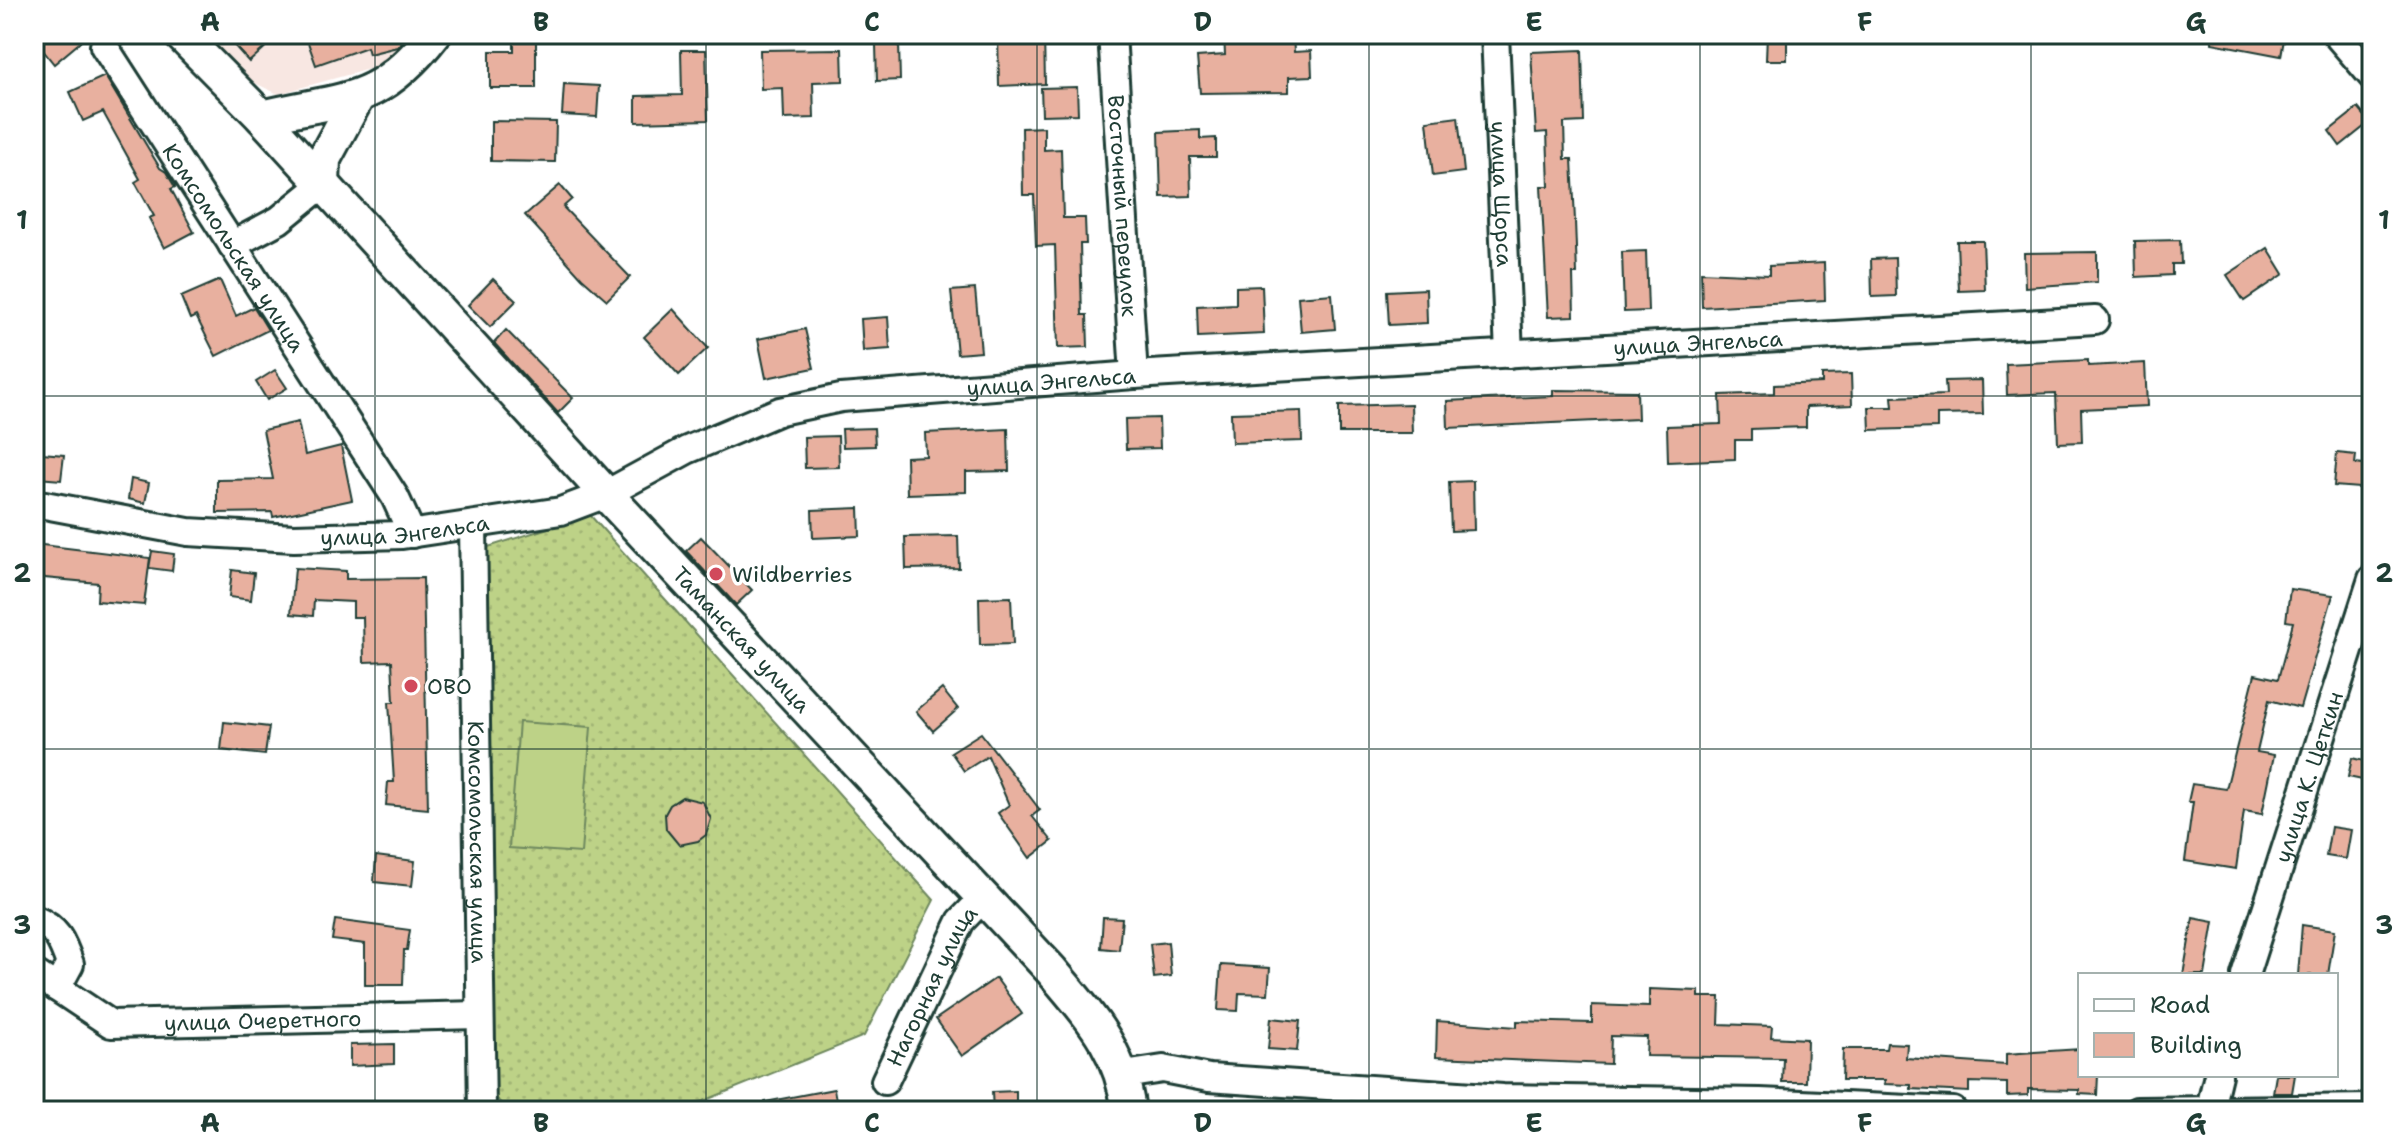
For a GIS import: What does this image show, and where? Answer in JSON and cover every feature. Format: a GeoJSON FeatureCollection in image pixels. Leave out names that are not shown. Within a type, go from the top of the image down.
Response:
{"type":"FeatureCollection","features":[{"type":"Feature","properties":{"kind":"street"},"geometry":{"type":"LineString","coordinates":[[180,34],[262,117],[356,100],[385,84],[434,34]]}},
{"type":"Feature","properties":{"kind":"street","name":"Восточный переулок"},"geometry":{"type":"LineString","coordinates":[[1112,34],[1134,375]]}},
{"type":"Feature","properties":{"kind":"street","name":"улица Щорса"},"geometry":{"type":"LineString","coordinates":[[1495,34],[1509,354]]}},
{"type":"Feature","properties":{"kind":"street"},"geometry":{"type":"LineString","coordinates":[[2336,34],[2372,76]]}},
{"type":"Feature","properties":{"kind":"street","name":"Комсомольская улица"},"geometry":{"type":"LineString","coordinates":[[104,46],[395,497],[412,534]]}},
{"type":"Feature","properties":{"kind":"street"},"geometry":{"type":"LineString","coordinates":[[232,245],[279,220],[323,184],[324,159],[356,100]]}},
{"type":"Feature","properties":{"kind":"street","name":"Таманская улица"},"geometry":{"type":"LineString","coordinates":[[262,117],[606,494],[985,896],[1100,1029],[1124,1075],[1129,1111]]}},
{"type":"Feature","properties":{"kind":"street","name":"улица Энгельса"},"geometry":{"type":"LineString","coordinates":[[34,503],[188,532],[294,538],[412,534],[561,511],[606,494],[687,450],[780,411],[841,398],[1134,375],[2095,320]]}},
{"type":"Feature","properties":{"kind":"street","name":"Комсомольская улица"},"geometry":{"type":"LineString","coordinates":[[473,526],[478,1015],[482,1111]]}},
{"type":"Feature","properties":{"kind":"street","name":"улица К. Цеткин"},"geometry":{"type":"LineString","coordinates":[[2246,973],[2372,579]]}},
{"type":"Feature","properties":{"kind":"street","name":"Нагорная улица"},"geometry":{"type":"LineString","coordinates":[[885,1081],[961,921],[985,896]]}},
{"type":"Feature","properties":{"kind":"street"},"geometry":{"type":"LineString","coordinates":[[34,919],[51,926],[62,940],[70,964],[57,988]]}},
{"type":"Feature","properties":{"kind":"street","name":"улица Очеретного"},"geometry":{"type":"LineString","coordinates":[[34,973],[111,1024],[478,1015]]}},
{"type":"Feature","properties":{"kind":"street"},"geometry":{"type":"LineString","coordinates":[[1124,1075],[1163,1069],[1209,1078],[1504,1104],[1953,1111]]}},
{"type":"Feature","properties":{"kind":"street"},"geometry":{"type":"LineString","coordinates":[[2210,1108],[2218,1077]]}},
{"type":"Feature","properties":{"kind":"street"},"geometry":{"type":"LineString","coordinates":[[2137,1111],[2372,1108]]}},
{"type":"Feature","properties":{"kind":"shaded area"},"geometry":{"type":"Polygon","coordinates":[[[203,34],[421,34],[394,62],[278,94],[240,76],[203,34]]]}},
{"type":"Feature","properties":{"kind":"green space"},"geometry":{"type":"Polygon","coordinates":[[[590,515],[934,900],[864,1036],[679,1111],[507,1111],[488,1088],[481,617],[488,547],[590,515]]]}},
{"type":"Feature","properties":{"kind":"green space"},"geometry":{"type":"Polygon","coordinates":[[[519,722],[591,727],[581,853],[509,848],[519,722]]]}},
{"type":"Feature","properties":{"kind":"building"},"geometry":{"type":"Polygon","coordinates":[[[34,34],[90,34],[54,64],[34,39],[34,34]]]}},
{"type":"Feature","properties":{"kind":"building"},"geometry":{"type":"Polygon","coordinates":[[[224,34],[260,34],[269,44],[249,62],[224,34]]]}},
{"type":"Feature","properties":{"kind":"building"},"geometry":{"type":"Polygon","coordinates":[[[305,34],[409,34],[397,47],[369,54],[367,47],[316,65],[305,34]]]}},
{"type":"Feature","properties":{"kind":"building"},"geometry":{"type":"Polygon","coordinates":[[[514,34],[536,34],[536,88],[490,88],[490,51],[514,51],[514,34]]]}},
{"type":"Feature","properties":{"kind":"building"},"geometry":{"type":"Polygon","coordinates":[[[998,34],[1044,34],[1045,84],[999,86],[998,34]]]}},
{"type":"Feature","properties":{"kind":"building"},"geometry":{"type":"Polygon","coordinates":[[[1224,34],[1293,34],[1294,52],[1311,51],[1312,76],[1289,77],[1289,92],[1200,93],[1197,57],[1225,55],[1224,34]]]}},
{"type":"Feature","properties":{"kind":"building"},"geometry":{"type":"Polygon","coordinates":[[[1767,34],[1787,34],[1787,60],[1766,60],[1767,34]]]}},
{"type":"Feature","properties":{"kind":"building"},"geometry":{"type":"Polygon","coordinates":[[[2212,34],[2285,34],[2281,56],[2212,43],[2212,34]]]}},
{"type":"Feature","properties":{"kind":"building"},"geometry":{"type":"Polygon","coordinates":[[[899,44],[900,80],[877,81],[876,45],[899,44]]]}},
{"type":"Feature","properties":{"kind":"building"},"geometry":{"type":"Polygon","coordinates":[[[842,49],[843,81],[813,82],[814,118],[784,119],[783,88],[761,89],[760,50],[842,49]]]}},
{"type":"Feature","properties":{"kind":"building"},"geometry":{"type":"Polygon","coordinates":[[[681,50],[706,50],[708,120],[636,122],[636,96],[682,95],[681,50]]]}},
{"type":"Feature","properties":{"kind":"building"},"geometry":{"type":"Polygon","coordinates":[[[1582,50],[1584,122],[1564,123],[1565,159],[1572,159],[1577,274],[1573,274],[1574,316],[1548,317],[1541,186],[1549,186],[1547,132],[1536,133],[1531,52],[1582,50]]]}},
{"type":"Feature","properties":{"kind":"building"},"geometry":{"type":"Polygon","coordinates":[[[105,76],[160,168],[175,187],[171,189],[194,232],[164,248],[149,218],[154,216],[135,182],[140,179],[103,112],[83,121],[70,92],[105,76]]]}},
{"type":"Feature","properties":{"kind":"building"},"geometry":{"type":"Polygon","coordinates":[[[564,84],[599,86],[597,117],[562,115],[564,84]]]}},
{"type":"Feature","properties":{"kind":"building"},"geometry":{"type":"Polygon","coordinates":[[[1077,87],[1078,114],[1042,115],[1041,88],[1077,87]]]}},
{"type":"Feature","properties":{"kind":"building"},"geometry":{"type":"Polygon","coordinates":[[[2358,108],[2370,122],[2340,146],[2329,131],[2358,108]]]}},
{"type":"Feature","properties":{"kind":"building"},"geometry":{"type":"Polygon","coordinates":[[[1458,117],[1464,172],[1433,176],[1427,121],[1458,117]]]}},
{"type":"Feature","properties":{"kind":"building"},"geometry":{"type":"Polygon","coordinates":[[[491,121],[556,122],[555,162],[491,161],[491,121]]]}},
{"type":"Feature","properties":{"kind":"building"},"geometry":{"type":"Polygon","coordinates":[[[1044,127],[1044,150],[1061,149],[1063,218],[1085,218],[1086,244],[1080,244],[1082,315],[1087,315],[1088,347],[1058,348],[1055,245],[1036,246],[1034,195],[1023,195],[1022,128],[1044,127]]]}},
{"type":"Feature","properties":{"kind":"building"},"geometry":{"type":"Polygon","coordinates":[[[1200,130],[1200,139],[1216,138],[1216,157],[1190,157],[1191,196],[1161,197],[1159,132],[1200,130]]]}},
{"type":"Feature","properties":{"kind":"building"},"geometry":{"type":"Polygon","coordinates":[[[560,185],[572,199],[563,207],[630,277],[607,300],[582,278],[525,215],[560,185]]]}},
{"type":"Feature","properties":{"kind":"building"},"geometry":{"type":"Polygon","coordinates":[[[2180,240],[2181,264],[2172,264],[2172,275],[2136,277],[2135,241],[2180,240]]]}},
{"type":"Feature","properties":{"kind":"building"},"geometry":{"type":"Polygon","coordinates":[[[1957,241],[1983,241],[1985,290],[1959,291],[1957,241]]]}},
{"type":"Feature","properties":{"kind":"building"},"geometry":{"type":"Polygon","coordinates":[[[2268,248],[2284,274],[2244,301],[2227,275],[2268,248]]]}},
{"type":"Feature","properties":{"kind":"building"},"geometry":{"type":"Polygon","coordinates":[[[1646,251],[1648,311],[1624,312],[1622,252],[1646,251]]]}},
{"type":"Feature","properties":{"kind":"building"},"geometry":{"type":"Polygon","coordinates":[[[2097,252],[2097,282],[2025,287],[2024,253],[2097,252]]]}},
{"type":"Feature","properties":{"kind":"building"},"geometry":{"type":"Polygon","coordinates":[[[1895,258],[1896,296],[1872,297],[1871,259],[1895,258]]]}},
{"type":"Feature","properties":{"kind":"building"},"geometry":{"type":"Polygon","coordinates":[[[1824,263],[1825,300],[1702,307],[1701,272],[1769,275],[1769,266],[1824,263]]]}},
{"type":"Feature","properties":{"kind":"building"},"geometry":{"type":"Polygon","coordinates":[[[493,279],[516,301],[490,327],[468,305],[493,279]]]}},
{"type":"Feature","properties":{"kind":"building"},"geometry":{"type":"Polygon","coordinates":[[[220,280],[236,316],[254,307],[268,330],[216,356],[196,316],[190,319],[181,297],[220,280]]]}},
{"type":"Feature","properties":{"kind":"building"},"geometry":{"type":"Polygon","coordinates":[[[1262,286],[1264,334],[1198,337],[1197,306],[1236,304],[1236,287],[1262,286]]]}},
{"type":"Feature","properties":{"kind":"building"},"geometry":{"type":"Polygon","coordinates":[[[975,289],[981,352],[957,354],[951,291],[975,289]]]}},
{"type":"Feature","properties":{"kind":"building"},"geometry":{"type":"Polygon","coordinates":[[[1426,289],[1427,323],[1389,325],[1387,291],[1426,289]]]}},
{"type":"Feature","properties":{"kind":"building"},"geometry":{"type":"Polygon","coordinates":[[[1332,294],[1335,329],[1301,332],[1298,297],[1332,294]]]}},
{"type":"Feature","properties":{"kind":"building"},"geometry":{"type":"Polygon","coordinates":[[[673,309],[708,348],[679,375],[644,337],[673,309]]]}},
{"type":"Feature","properties":{"kind":"building"},"geometry":{"type":"Polygon","coordinates":[[[888,317],[890,349],[863,351],[861,319],[888,317]]]}},
{"type":"Feature","properties":{"kind":"building"},"geometry":{"type":"Polygon","coordinates":[[[805,329],[814,368],[766,378],[758,339],[805,329]]]}},
{"type":"Feature","properties":{"kind":"building"},"geometry":{"type":"Polygon","coordinates":[[[506,330],[573,398],[558,413],[494,343],[506,330]]]}},
{"type":"Feature","properties":{"kind":"building"},"geometry":{"type":"Polygon","coordinates":[[[2088,360],[2088,366],[2145,363],[2147,406],[2081,409],[2082,442],[2058,443],[2056,393],[2007,395],[2006,364],[2088,360]]]}},
{"type":"Feature","properties":{"kind":"building"},"geometry":{"type":"Polygon","coordinates":[[[275,370],[287,388],[267,400],[256,382],[275,370]]]}},
{"type":"Feature","properties":{"kind":"building"},"geometry":{"type":"Polygon","coordinates":[[[1851,374],[1852,405],[1806,407],[1806,427],[1751,429],[1751,440],[1735,440],[1735,459],[1668,462],[1667,426],[1721,424],[1720,395],[1774,393],[1774,385],[1822,383],[1822,375],[1851,374]]]}},
{"type":"Feature","properties":{"kind":"building"},"geometry":{"type":"Polygon","coordinates":[[[1982,380],[1983,414],[1937,415],[1937,428],[1870,430],[1869,407],[1893,407],[1892,397],[1946,395],[1945,381],[1982,380]]]}},
{"type":"Feature","properties":{"kind":"building"},"geometry":{"type":"Polygon","coordinates":[[[1553,390],[1637,391],[1638,419],[1448,428],[1447,401],[1553,396],[1553,390]]]}},
{"type":"Feature","properties":{"kind":"building"},"geometry":{"type":"Polygon","coordinates":[[[1411,404],[1412,433],[1339,433],[1339,406],[1411,404]]]}},
{"type":"Feature","properties":{"kind":"building"},"geometry":{"type":"Polygon","coordinates":[[[1301,411],[1302,441],[1232,443],[1231,413],[1301,411]]]}},
{"type":"Feature","properties":{"kind":"building"},"geometry":{"type":"Polygon","coordinates":[[[1159,418],[1160,448],[1126,449],[1125,419],[1159,418]]]}},
{"type":"Feature","properties":{"kind":"building"},"geometry":{"type":"Polygon","coordinates":[[[298,422],[305,455],[341,446],[352,500],[273,517],[272,512],[217,513],[217,480],[273,479],[263,430],[298,422]]]}},
{"type":"Feature","properties":{"kind":"building"},"geometry":{"type":"Polygon","coordinates":[[[874,428],[875,446],[843,447],[842,429],[874,428]]]}},
{"type":"Feature","properties":{"kind":"building"},"geometry":{"type":"Polygon","coordinates":[[[1008,429],[1009,471],[966,472],[966,492],[907,494],[906,457],[926,456],[925,433],[1008,429]]]}},
{"type":"Feature","properties":{"kind":"building"},"geometry":{"type":"Polygon","coordinates":[[[838,436],[839,467],[805,468],[804,437],[838,436]]]}},
{"type":"Feature","properties":{"kind":"building"},"geometry":{"type":"Polygon","coordinates":[[[42,453],[64,455],[61,480],[38,478],[42,453]]]}},
{"type":"Feature","properties":{"kind":"building"},"geometry":{"type":"Polygon","coordinates":[[[2337,453],[2356,455],[2355,464],[2372,466],[2372,489],[2334,486],[2337,453]]]}},
{"type":"Feature","properties":{"kind":"building"},"geometry":{"type":"Polygon","coordinates":[[[131,479],[149,483],[145,503],[128,499],[131,479]]]}},
{"type":"Feature","properties":{"kind":"building"},"geometry":{"type":"Polygon","coordinates":[[[1473,481],[1474,530],[1451,531],[1449,482],[1473,481]]]}},
{"type":"Feature","properties":{"kind":"building"},"geometry":{"type":"Polygon","coordinates":[[[859,508],[860,536],[813,538],[812,510],[859,508]]]}},
{"type":"Feature","properties":{"kind":"building"},"geometry":{"type":"Polygon","coordinates":[[[958,536],[959,568],[906,569],[905,537],[958,536]]]}},
{"type":"Feature","properties":{"kind":"building","name":"Wildberries"},"geometry":{"type":"Polygon","coordinates":[[[701,537],[752,590],[736,605],[686,551],[701,537]]]}},
{"type":"Feature","properties":{"kind":"building"},"geometry":{"type":"Polygon","coordinates":[[[34,544],[150,558],[144,605],[97,601],[98,583],[34,577],[34,544]]]}},
{"type":"Feature","properties":{"kind":"building"},"geometry":{"type":"Polygon","coordinates":[[[152,551],[174,554],[172,571],[149,568],[152,551]]]}},
{"type":"Feature","properties":{"kind":"building"},"geometry":{"type":"Polygon","coordinates":[[[295,568],[346,571],[346,579],[423,578],[428,809],[386,805],[388,782],[394,782],[389,702],[394,702],[392,661],[364,662],[363,617],[353,617],[353,602],[314,600],[313,616],[291,614],[295,568]]]}},
{"type":"Feature","properties":{"kind":"building"},"geometry":{"type":"Polygon","coordinates":[[[232,570],[254,573],[251,600],[229,597],[232,570]]]}},
{"type":"Feature","properties":{"kind":"building"},"geometry":{"type":"Polygon","coordinates":[[[2290,589],[2333,595],[2300,708],[2269,700],[2257,752],[2274,755],[2262,814],[2244,811],[2236,869],[2185,861],[2193,802],[2188,802],[2192,784],[2226,789],[2255,674],[2278,679],[2293,622],[2286,621],[2290,589]]]}},
{"type":"Feature","properties":{"kind":"building"},"geometry":{"type":"Polygon","coordinates":[[[1011,597],[1013,644],[980,645],[979,598],[1011,597]]]}},
{"type":"Feature","properties":{"kind":"building"},"geometry":{"type":"Polygon","coordinates":[[[942,689],[958,709],[933,731],[916,711],[942,689]]]}},
{"type":"Feature","properties":{"kind":"building"},"geometry":{"type":"Polygon","coordinates":[[[224,722],[269,727],[265,755],[221,750],[224,722]]]}},
{"type":"Feature","properties":{"kind":"building"},"geometry":{"type":"Polygon","coordinates":[[[981,733],[1040,810],[1032,816],[1052,841],[1030,858],[998,813],[1009,805],[988,756],[964,771],[951,752],[981,733]]]}},
{"type":"Feature","properties":{"kind":"building"},"geometry":{"type":"Polygon","coordinates":[[[2352,758],[2372,763],[2372,782],[2348,777],[2352,758]]]}},
{"type":"Feature","properties":{"kind":"building"},"geometry":{"type":"Polygon","coordinates":[[[682,797],[703,802],[711,819],[706,835],[698,841],[679,845],[666,829],[665,814],[670,805],[682,797]]]}},
{"type":"Feature","properties":{"kind":"building"},"geometry":{"type":"Polygon","coordinates":[[[2331,827],[2351,830],[2346,859],[2326,856],[2331,827]]]}},
{"type":"Feature","properties":{"kind":"building"},"geometry":{"type":"Polygon","coordinates":[[[376,856],[415,861],[412,886],[374,882],[376,856]]]}},
{"type":"Feature","properties":{"kind":"building"},"geometry":{"type":"Polygon","coordinates":[[[1103,917],[1122,918],[1119,950],[1101,948],[1103,917]]]}},
{"type":"Feature","properties":{"kind":"building"},"geometry":{"type":"Polygon","coordinates":[[[2193,918],[2214,922],[2205,973],[2183,973],[2193,918]]]}},
{"type":"Feature","properties":{"kind":"building"},"geometry":{"type":"Polygon","coordinates":[[[335,920],[410,930],[407,950],[404,950],[403,985],[365,985],[365,944],[332,940],[335,920]]]}},
{"type":"Feature","properties":{"kind":"building"},"geometry":{"type":"Polygon","coordinates":[[[2302,925],[2335,930],[2328,973],[2298,973],[2302,925]]]}},
{"type":"Feature","properties":{"kind":"building"},"geometry":{"type":"Polygon","coordinates":[[[1168,942],[1171,976],[1154,978],[1150,944],[1168,942]]]}},
{"type":"Feature","properties":{"kind":"building"},"geometry":{"type":"Polygon","coordinates":[[[1221,965],[1270,968],[1268,994],[1239,993],[1238,1011],[1218,1010],[1221,965]]]}},
{"type":"Feature","properties":{"kind":"building"},"geometry":{"type":"Polygon","coordinates":[[[996,978],[1022,1014],[962,1056],[936,1019],[996,978]]]}},
{"type":"Feature","properties":{"kind":"building"},"geometry":{"type":"Polygon","coordinates":[[[1649,989],[1699,991],[1699,997],[1720,997],[1719,1024],[1772,1026],[1771,1037],[1807,1039],[1806,1082],[1782,1082],[1783,1058],[1646,1056],[1647,1037],[1611,1036],[1610,1064],[1436,1057],[1437,1021],[1517,1027],[1517,1021],[1592,1023],[1592,1005],[1649,1007],[1649,989]]]}},
{"type":"Feature","properties":{"kind":"building"},"geometry":{"type":"Polygon","coordinates":[[[1271,1018],[1300,1021],[1297,1051],[1268,1049],[1271,1018]]]}},
{"type":"Feature","properties":{"kind":"building"},"geometry":{"type":"Polygon","coordinates":[[[1887,1043],[1907,1044],[1906,1058],[2006,1065],[2006,1054],[2078,1049],[2078,1077],[2098,1077],[2097,1095],[2079,1094],[2079,1090],[2028,1089],[2028,1095],[2007,1096],[2007,1083],[1969,1082],[1969,1092],[1911,1089],[1911,1085],[1884,1084],[1885,1080],[1842,1080],[1843,1049],[1886,1049],[1887,1043]]]}},
{"type":"Feature","properties":{"kind":"building"},"geometry":{"type":"Polygon","coordinates":[[[394,1044],[394,1064],[350,1066],[350,1045],[394,1044]]]}},
{"type":"Feature","properties":{"kind":"building"},"geometry":{"type":"Polygon","coordinates":[[[2276,1077],[2295,1077],[2292,1093],[2273,1093],[2276,1077]]]}},
{"type":"Feature","properties":{"kind":"building"},"geometry":{"type":"Polygon","coordinates":[[[834,1089],[838,1111],[766,1111],[765,1102],[834,1089]]]}},
{"type":"Feature","properties":{"kind":"building"},"geometry":{"type":"Polygon","coordinates":[[[1016,1091],[1016,1111],[993,1111],[992,1092],[1016,1091]]]}},
{"type":"Feature","properties":{"kind":"place","name":"Wildberries"},"geometry":{"type":"Point","coordinates":[716,574]}},
{"type":"Feature","properties":{"kind":"place","name":"ОВО"},"geometry":{"type":"Point","coordinates":[411,686]}}]}
